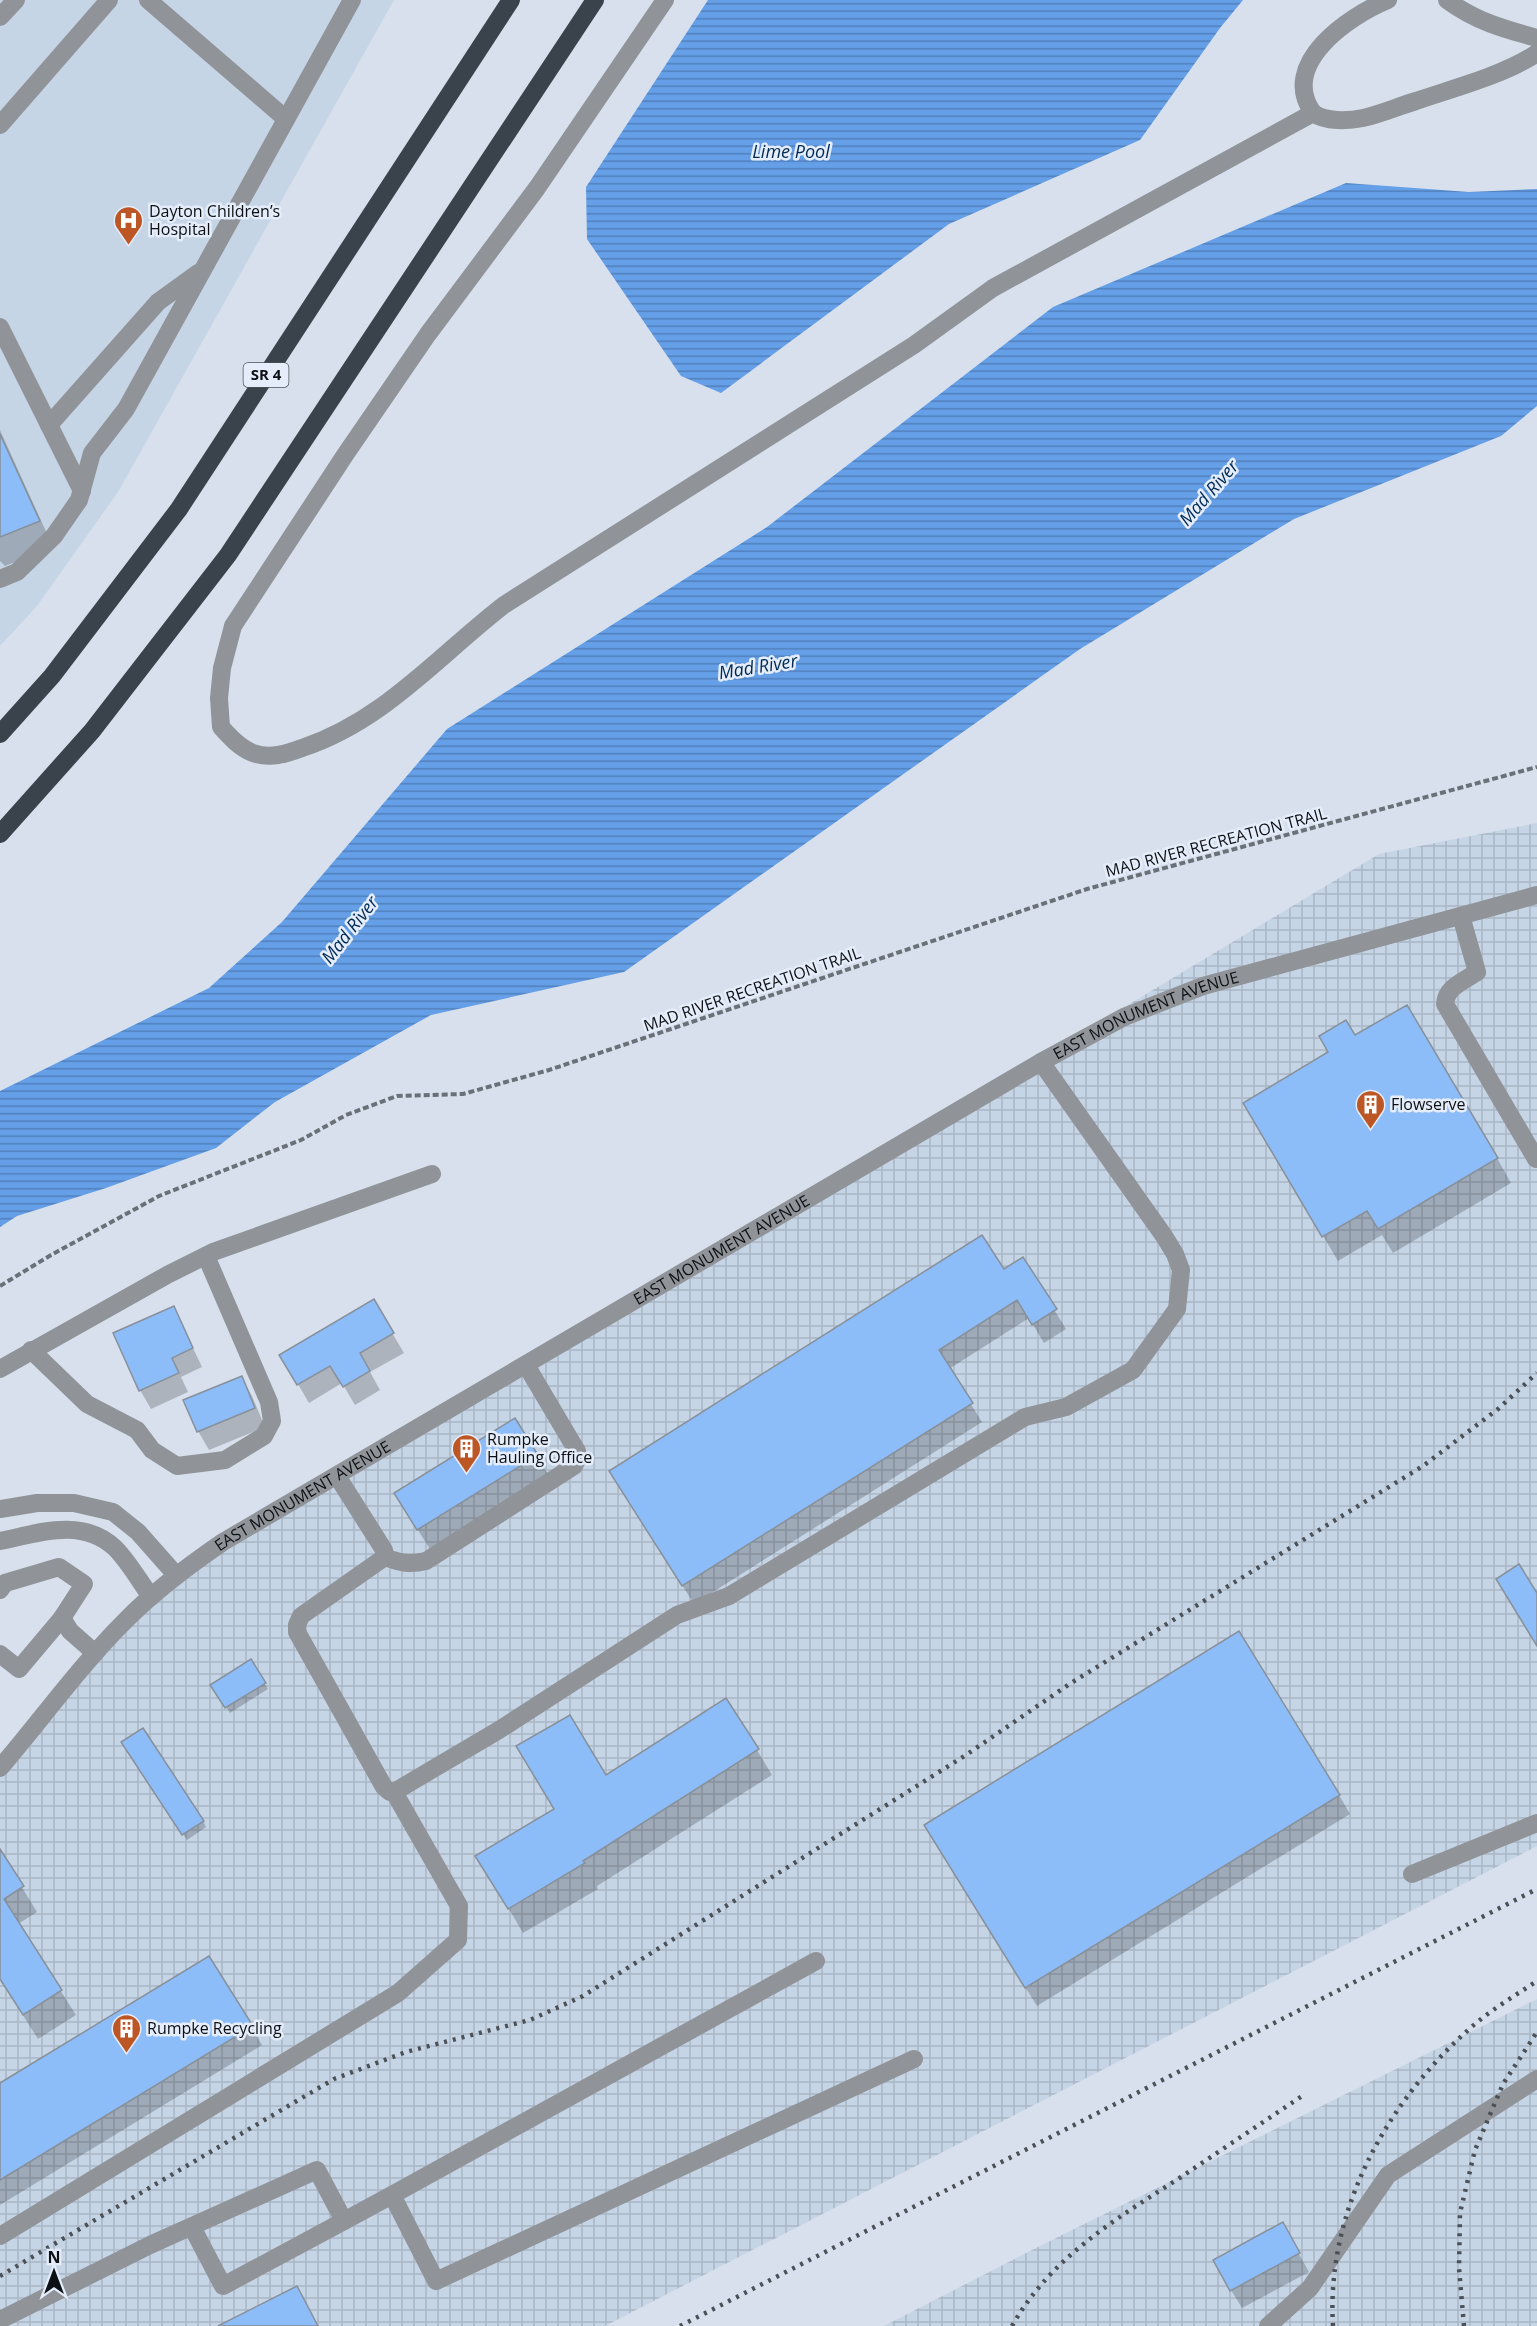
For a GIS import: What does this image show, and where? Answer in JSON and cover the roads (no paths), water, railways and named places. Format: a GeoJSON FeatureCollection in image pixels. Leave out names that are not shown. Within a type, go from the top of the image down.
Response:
{"type":"FeatureCollection","features":[{"type":"Feature","properties":{"kind":"highway","name":"SR 4"},"geometry":{"type":"LineString","coordinates":[[0,734],[52,676],[179,508],[511,0]]}},
{"type":"Feature","properties":{"kind":"highway"},"geometry":{"type":"LineString","coordinates":[[0,834],[92,731],[228,555],[595,0]]}},
{"type":"Feature","properties":{"kind":"street"},"geometry":{"type":"LineString","coordinates":[[0,16],[16,0]]}},
{"type":"Feature","properties":{"kind":"street"},"geometry":{"type":"LineString","coordinates":[[0,125],[109,0]]}},
{"type":"Feature","properties":{"kind":"street"},"geometry":{"type":"LineString","coordinates":[[148,0],[286,118]]}},
{"type":"Feature","properties":{"kind":"street"},"geometry":{"type":"LineString","coordinates":[[0,579],[17,572],[54,536],[79,500],[92,453],[126,409],[352,0]]}},
{"type":"Feature","properties":{"kind":"street"},"geometry":{"type":"LineString","coordinates":[[665,0],[537,188],[428,334],[280,552],[233,626],[222,668],[219,698],[220,727],[239,745],[253,753],[267,756],[282,755],[316,743],[386,705],[417,681],[471,630],[504,605],[904,351],[993,288],[1313,113]]}},
{"type":"Feature","properties":{"kind":"street"},"geometry":{"type":"LineString","coordinates":[[1388,0],[1343,25],[1327,38],[1315,55],[1305,76],[1303,92],[1306,103],[1313,113],[1320,117],[1341,120],[1363,118],[1455,88],[1525,61],[1537,53]]}},
{"type":"Feature","properties":{"kind":"street"},"geometry":{"type":"LineString","coordinates":[[1447,0],[1468,15],[1492,26],[1537,38]]}},
{"type":"Feature","properties":{"kind":"street"},"geometry":{"type":"LineString","coordinates":[[49,425],[158,302],[202,270]]}},
{"type":"Feature","properties":{"kind":"street"},"geometry":{"type":"LineString","coordinates":[[0,327],[82,491]]}},
{"type":"Feature","properties":{"kind":"street","name":"EAST MONUMENT AVENUE"},"geometry":{"type":"LineString","coordinates":[[0,1768],[95,1653],[125,1621],[176,1575],[223,1542],[1041,1062],[1124,1017],[1203,986],[1537,895]]}},
{"type":"Feature","properties":{"kind":"street"},"geometry":{"type":"LineString","coordinates":[[1461,916],[1477,972],[1450,990],[1445,996],[1445,1004],[1536,1159]]}},
{"type":"Feature","properties":{"kind":"street"},"geometry":{"type":"LineString","coordinates":[[385,1557],[301,1616],[297,1632],[384,1787],[394,1792],[500,1730],[677,1615],[729,1596],[1024,1417],[1066,1407],[1133,1370],[1177,1310],[1181,1270],[1164,1236],[1041,1062]]}},
{"type":"Feature","properties":{"kind":"street"},"geometry":{"type":"LineString","coordinates":[[0,1369],[206,1256],[432,1174]]}},
{"type":"Feature","properties":{"kind":"street"},"geometry":{"type":"LineString","coordinates":[[31,1350],[87,1404],[137,1430],[152,1450],[177,1466],[225,1460],[264,1436],[272,1421],[269,1402],[206,1256]]}},
{"type":"Feature","properties":{"kind":"street"},"geometry":{"type":"LineString","coordinates":[[385,1557],[399,1563],[412,1564],[426,1561],[574,1466],[578,1458],[577,1451],[526,1365]]}},
{"type":"Feature","properties":{"kind":"street"},"geometry":{"type":"LineString","coordinates":[[337,1476],[384,1550],[385,1557]]}},
{"type":"Feature","properties":{"kind":"street"},"geometry":{"type":"LineString","coordinates":[[0,1509],[37,1503],[74,1503],[113,1512],[138,1532],[176,1575]]}},
{"type":"Feature","properties":{"kind":"street"},"geometry":{"type":"LineString","coordinates":[[0,1541],[52,1530],[89,1531],[115,1548],[151,1597]]}},
{"type":"Feature","properties":{"kind":"street"},"geometry":{"type":"LineString","coordinates":[[0,1590],[5,1583],[59,1567],[84,1584],[62,1617],[19,1670],[0,1654]]}},
{"type":"Feature","properties":{"kind":"street"},"geometry":{"type":"LineString","coordinates":[[62,1617],[70,1631],[95,1653]]}},
{"type":"Feature","properties":{"kind":"street"},"geometry":{"type":"LineString","coordinates":[[0,2236],[398,1993],[458,1940],[459,1906],[394,1792]]}},
{"type":"Feature","properties":{"kind":"street"},"geometry":{"type":"LineString","coordinates":[[1412,1874],[1537,1823]]}},
{"type":"Feature","properties":{"kind":"street"},"geometry":{"type":"LineString","coordinates":[[192,2227],[223,2286],[816,1961]]}},
{"type":"Feature","properties":{"kind":"street"},"geometry":{"type":"LineString","coordinates":[[392,2195],[436,2281],[914,2060]]}},
{"type":"Feature","properties":{"kind":"street"},"geometry":{"type":"LineString","coordinates":[[1268,2326],[1310,2288],[1388,2175],[1537,2079]]}},
{"type":"Feature","properties":{"kind":"street"},"geometry":{"type":"LineString","coordinates":[[0,2320],[192,2227],[317,2170],[344,2221]]}},
{"type":"Feature","properties":{"kind":"water","name":"Lime Pool"},"geometry":{"type":"Polygon","coordinates":[[[708,0],[1243,0],[1220,28],[1140,140],[949,224],[721,393],[681,376],[587,239],[586,187],[708,0]]]}},
{"type":"Feature","properties":{"kind":"water","name":"Mad River"},"geometry":{"type":"Polygon","coordinates":[[[1346,183],[1469,192],[1537,189],[1537,406],[1501,436],[1294,519],[1080,649],[624,972],[431,1015],[275,1102],[216,1148],[106,1188],[17,1216],[0,1227],[0,1091],[209,988],[282,922],[447,729],[767,527],[1053,307],[1346,183]]]}},
{"type":"Feature","properties":{"kind":"railway"},"geometry":{"type":"LineString","coordinates":[[0,2276],[334,2079],[406,2052],[530,2020],[583,1996],[966,1755],[1071,1683],[1423,1466],[1498,1409],[1537,1373]]}},
{"type":"Feature","properties":{"kind":"railway"},"geometry":{"type":"LineString","coordinates":[[680,2326],[1537,1889]]}},
{"type":"Feature","properties":{"kind":"railway"},"geometry":{"type":"LineString","coordinates":[[1333,2326],[1333,2284],[1339,2243],[1350,2203],[1366,2165],[1386,2128],[1436,2061],[1491,2011],[1537,1981]]}},
{"type":"Feature","properties":{"kind":"railway"},"geometry":{"type":"LineString","coordinates":[[1464,2326],[1459,2268],[1460,2213],[1475,2150],[1503,2084],[1537,2032]]}},
{"type":"Feature","properties":{"kind":"railway"},"geometry":{"type":"LineString","coordinates":[[1012,2326],[1046,2280],[1087,2241],[1302,2096]]}},
{"type":"Feature","properties":{"kind":"place","name":"Dayton Children’s Hospital"},"geometry":{"type":"Point","coordinates":[128,246]}},
{"type":"Feature","properties":{"kind":"place","name":"Flowserve"},"geometry":{"type":"Point","coordinates":[1370,1130]}},
{"type":"Feature","properties":{"kind":"place","name":"Rumpke Hauling Office"},"geometry":{"type":"Point","coordinates":[466,1474]}},
{"type":"Feature","properties":{"kind":"place","name":"Rumpke Recycling"},"geometry":{"type":"Point","coordinates":[126,2054]}}]}
